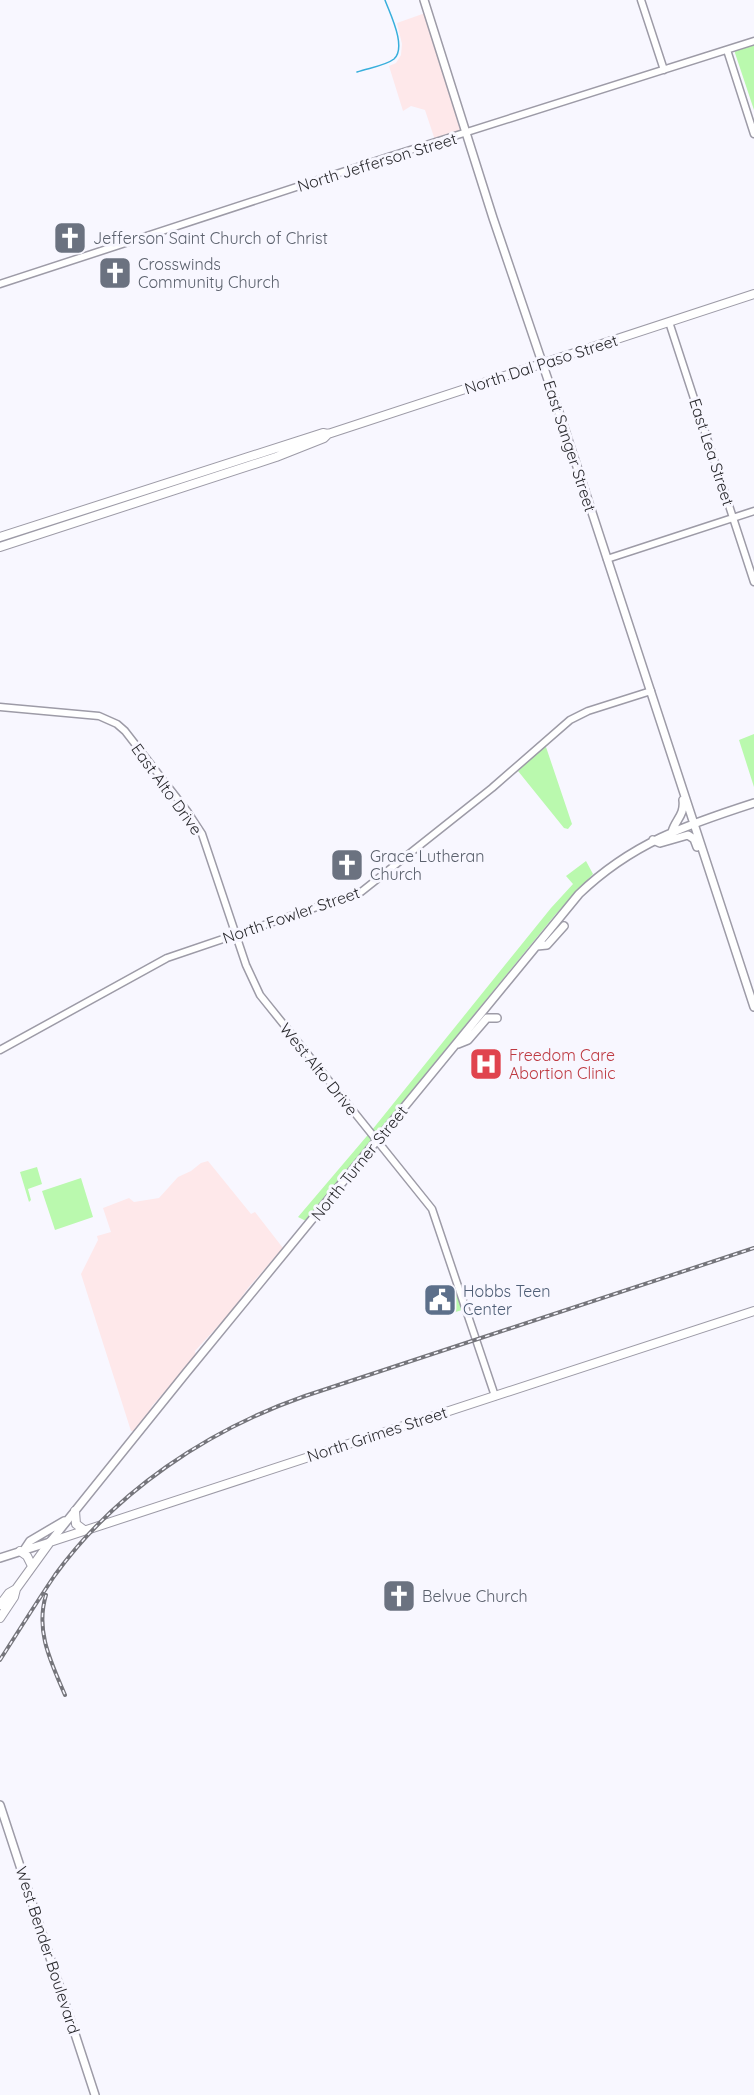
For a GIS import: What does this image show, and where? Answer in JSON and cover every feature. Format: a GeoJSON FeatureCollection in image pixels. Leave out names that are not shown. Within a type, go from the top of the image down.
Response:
{"type":"FeatureCollection","features":[{"type":"Feature","properties":{"kind":"main road","name":"East Sanger Street"},"geometry":{"type":"LineString","coordinates":[[424,0],[754,1007]]}},
{"type":"Feature","properties":{"kind":"main road","name":"North Dal Paso Street"},"geometry":{"type":"LineString","coordinates":[[1,540],[273,448],[323,433],[328,434],[754,294]]}},
{"type":"Feature","properties":{"kind":"main road"},"geometry":{"type":"LineString","coordinates":[[672,832],[674,824],[682,814],[683,806],[673,768],[674,764]]}},
{"type":"Feature","properties":{"kind":"main road","name":"North Turner Street"},"geometry":{"type":"LineString","coordinates":[[0,1618],[14,1597],[16,1589],[69,1518],[579,894],[623,858],[653,840],[694,823],[754,803]]}},
{"type":"Feature","properties":{"kind":"main road"},"geometry":{"type":"LineString","coordinates":[[653,840],[660,843],[688,835],[694,839],[698,852],[705,858]]}},
{"type":"Feature","properties":{"kind":"main road"},"geometry":{"type":"LineString","coordinates":[[537,946],[547,945],[564,926]]}},
{"type":"Feature","properties":{"kind":"main road"},"geometry":{"type":"LineString","coordinates":[[458,1044],[468,1040],[487,1018],[497,1018]]}},
{"type":"Feature","properties":{"kind":"main road","name":"North Grimes Street"},"geometry":{"type":"LineString","coordinates":[[0,1558],[754,1311]]}},
{"type":"Feature","properties":{"kind":"main road"},"geometry":{"type":"LineString","coordinates":[[75,1511],[76,1524],[84,1530]]}},
{"type":"Feature","properties":{"kind":"main road"},"geometry":{"type":"LineString","coordinates":[[32,1566],[22,1551],[30,1541],[69,1518]]}},
{"type":"Feature","properties":{"kind":"main road","name":"North Turner Street"},"geometry":{"type":"LineString","coordinates":[[0,1605],[9,1593],[16,1589]]}},
{"type":"Feature","properties":{"kind":"main road","name":"West Bender Boulevard"},"geometry":{"type":"LineString","coordinates":[[0,1805],[95,2095]]}},
{"type":"Feature","properties":{"kind":"street"},"geometry":{"type":"LineString","coordinates":[[641,0],[664,70]]}},
{"type":"Feature","properties":{"kind":"street","name":"North Jefferson Street"},"geometry":{"type":"LineString","coordinates":[[0,284],[375,161],[467,134],[754,41]]}},
{"type":"Feature","properties":{"kind":"street"},"geometry":{"type":"LineString","coordinates":[[727,50],[754,134]]}},
{"type":"Feature","properties":{"kind":"street","name":"East Lea Street"},"geometry":{"type":"LineString","coordinates":[[669,322],[754,582]]}},
{"type":"Feature","properties":{"kind":"street"},"geometry":{"type":"LineString","coordinates":[[607,559],[754,511]]}},
{"type":"Feature","properties":{"kind":"street","name":"North Fowler Street"},"geometry":{"type":"LineString","coordinates":[[0,1050],[167,958],[361,892],[492,788],[570,720],[588,711],[651,691]]}},
{"type":"Feature","properties":{"kind":"street","name":"East Alto Drive"},"geometry":{"type":"LineString","coordinates":[[0,707],[99,716],[117,724],[125,731],[187,811],[206,845],[235,934]]}},
{"type":"Feature","properties":{"kind":"street","name":"West Alto Drive"},"geometry":{"type":"LineString","coordinates":[[235,934],[248,972],[260,995],[432,1209],[495,1395]]}},
{"type":"Feature","properties":{"kind":"shaded area"},"geometry":{"type":"Polygon","coordinates":[[[428,12],[467,134],[436,143],[425,110],[411,106],[403,111],[389,66],[396,63],[401,55],[402,44],[397,23],[428,12]]]}},
{"type":"Feature","properties":{"kind":"shaded area"},"geometry":{"type":"Polygon","coordinates":[[[208,1161],[251,1214],[255,1212],[283,1248],[248,1288],[231,1312],[195,1351],[196,1356],[152,1406],[148,1415],[134,1431],[131,1431],[81,1274],[98,1240],[97,1236],[111,1232],[103,1208],[129,1198],[134,1202],[159,1198],[178,1177],[208,1161]]]}},
{"type":"Feature","properties":{"kind":"green space"},"geometry":{"type":"Polygon","coordinates":[[[754,43],[754,110],[734,50],[754,43]]]}},
{"type":"Feature","properties":{"kind":"green space"},"geometry":{"type":"Polygon","coordinates":[[[754,734],[754,787],[739,740],[754,734]]]}},
{"type":"Feature","properties":{"kind":"green space"},"geometry":{"type":"Polygon","coordinates":[[[546,747],[572,824],[568,829],[564,828],[518,771],[542,748],[546,747]]]}},
{"type":"Feature","properties":{"kind":"green space"},"geometry":{"type":"Polygon","coordinates":[[[586,861],[593,874],[555,915],[306,1221],[298,1217],[573,884],[566,876],[586,861]]]}},
{"type":"Feature","properties":{"kind":"green space"},"geometry":{"type":"Polygon","coordinates":[[[37,1167],[42,1184],[28,1189],[31,1200],[29,1202],[20,1172],[37,1167]]]}},
{"type":"Feature","properties":{"kind":"green space"},"geometry":{"type":"Polygon","coordinates":[[[81,1178],[93,1217],[55,1230],[42,1191],[81,1178]]]}},
{"type":"Feature","properties":{"kind":"green space"},"geometry":{"type":"Polygon","coordinates":[[[454,1287],[462,1310],[446,1315],[441,1304],[451,1301],[447,1289],[454,1287]]]}},
{"type":"Feature","properties":{"kind":"waterway"},"geometry":{"type":"LineString","coordinates":[[357,72],[386,63],[398,54],[396,30],[385,0]]}},
{"type":"Feature","properties":{"kind":"railway"},"geometry":{"type":"LineString","coordinates":[[0,1660],[55,1575],[79,1545],[135,1490],[199,1445],[234,1426],[305,1396],[754,1248]]}},
{"type":"Feature","properties":{"kind":"railway"},"geometry":{"type":"LineString","coordinates":[[46,1595],[43,1608],[43,1634],[65,1695]]}},
{"type":"Feature","properties":{"kind":"place","name":"Jefferson Saint Church of Christ"},"geometry":{"type":"Point","coordinates":[70,238]}},
{"type":"Feature","properties":{"kind":"place","name":"Crosswinds Community Church"},"geometry":{"type":"Point","coordinates":[115,273]}},
{"type":"Feature","properties":{"kind":"place","name":"Grace Lutheran Church"},"geometry":{"type":"Point","coordinates":[347,865]}},
{"type":"Feature","properties":{"kind":"place","name":"Freedom Care Abortion Clinic"},"geometry":{"type":"Point","coordinates":[486,1064]}},
{"type":"Feature","properties":{"kind":"place","name":"Hobbs Teen Center"},"geometry":{"type":"Point","coordinates":[440,1300]}},
{"type":"Feature","properties":{"kind":"place","name":"Belvue Church"},"geometry":{"type":"Point","coordinates":[399,1596]}}]}
